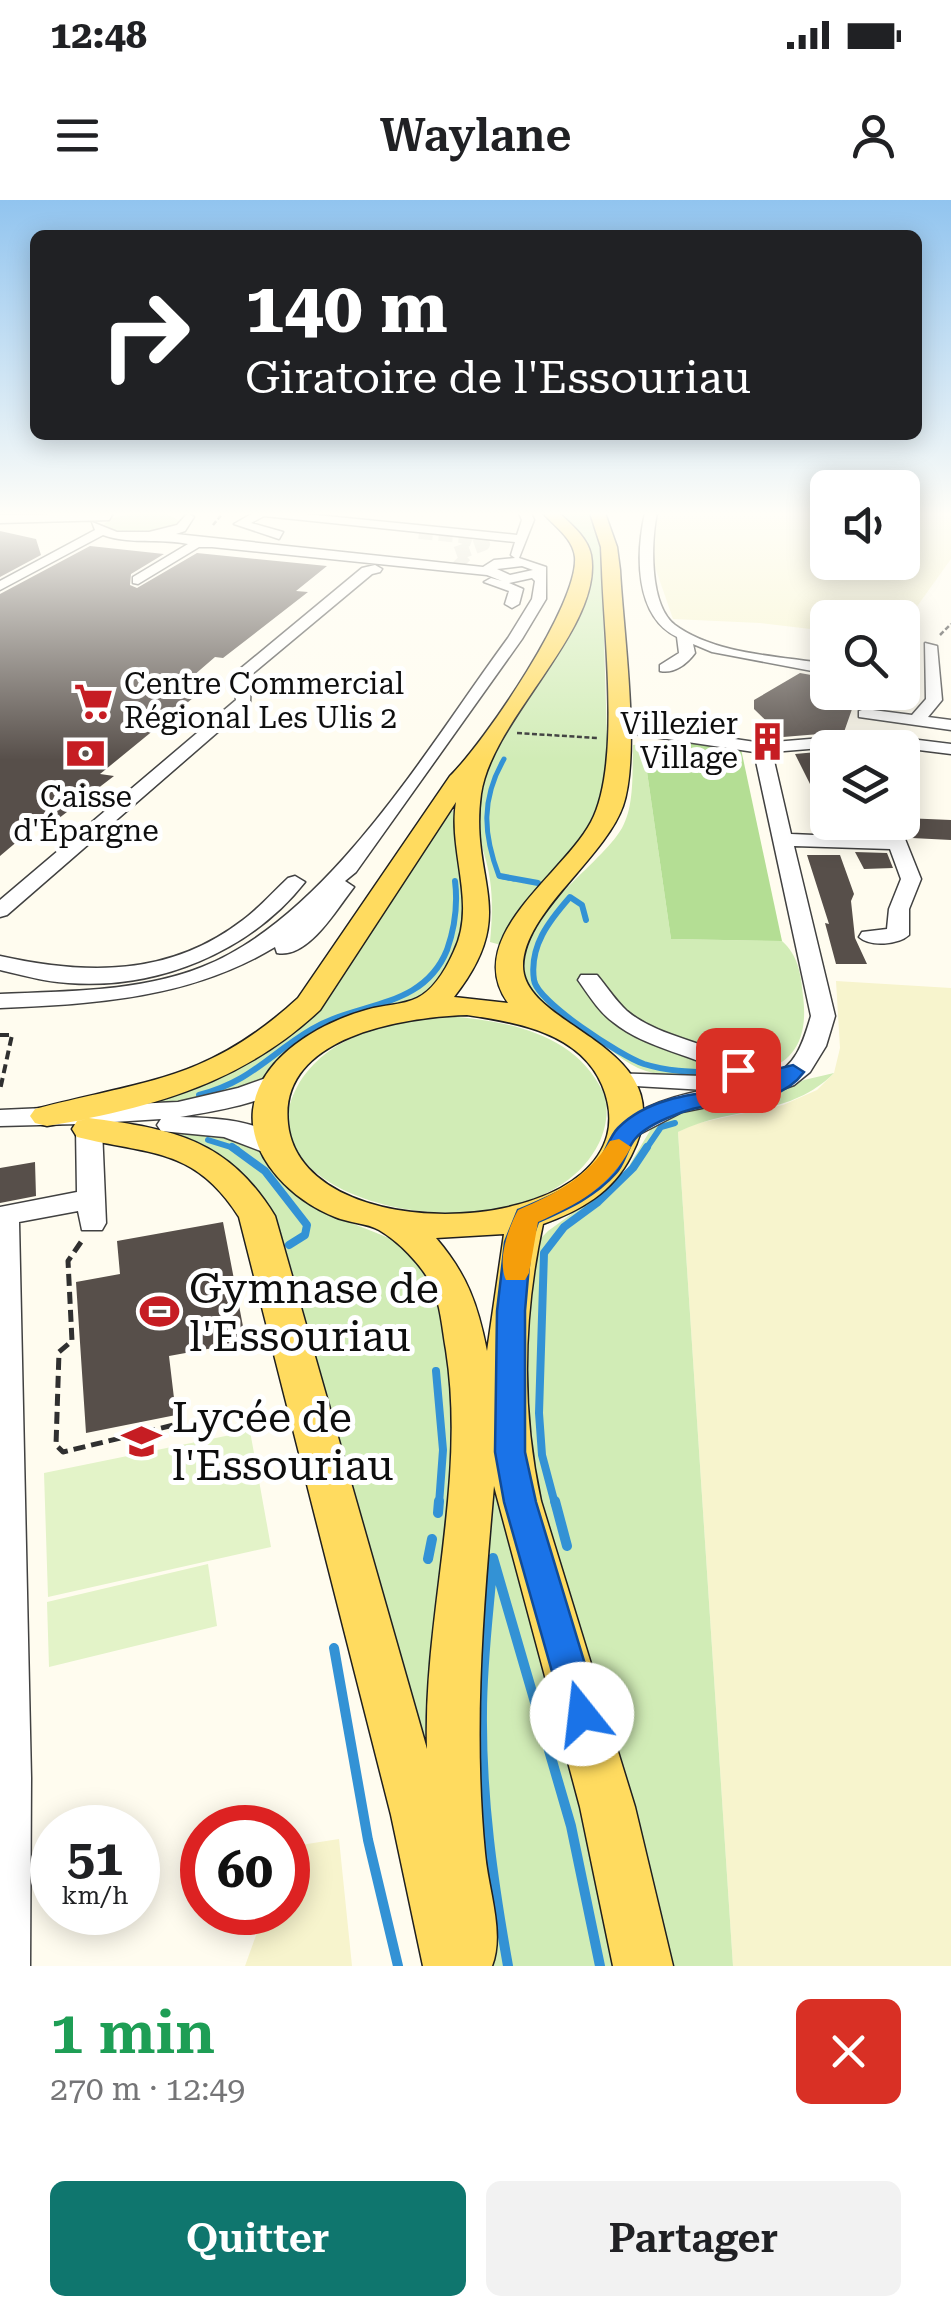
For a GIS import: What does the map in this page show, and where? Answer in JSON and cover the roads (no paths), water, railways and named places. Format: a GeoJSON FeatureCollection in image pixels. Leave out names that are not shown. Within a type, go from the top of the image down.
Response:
{"type":"FeatureCollection","features":[{"type":"Feature","properties":{"kind":"main road"},"geometry":{"type":"LineString","coordinates":[[47,1116],[187,1085],[260,1048],[288,1026],[320,988],[458,782],[477,762],[567,619],[576,595]]}},
{"type":"Feature","properties":{"kind":"main road"},"geometry":{"type":"LineString","coordinates":[[549,1024],[510,1012],[467,1006],[424,1007],[378,1015],[338,1031],[304,1052],[280,1080],[271,1101],[269,1124],[275,1147],[299,1180],[339,1206],[393,1223],[438,1228],[483,1226],[527,1216],[574,1195],[608,1166],[626,1134],[628,1105],[618,1078],[590,1047],[549,1024],[520,1000],[509,978],[510,957],[518,935],[542,900],[587,849],[606,818],[617,789],[612,595]]}},
{"type":"Feature","properties":{"kind":"main road"},"geometry":{"type":"LineString","coordinates":[[424,1007],[437,1000],[452,980],[475,938],[480,900],[465,822],[477,762]]}},
{"type":"Feature","properties":{"kind":"main road"},"geometry":{"type":"LineString","coordinates":[[90,1128],[192,1149],[240,1185],[257,1216],[418,1815],[454,1966]]}},
{"type":"Feature","properties":{"kind":"main road"},"geometry":{"type":"LineString","coordinates":[[527,1216],[518,1242],[511,1311],[510,1452],[520,1502],[592,1746],[632,1901],[644,1966]]}},
{"type":"Feature","properties":{"kind":"main road"},"geometry":{"type":"LineString","coordinates":[[393,1223],[420,1244],[446,1275],[458,1303],[471,1377],[475,1449],[455,1645],[452,1730],[457,1853],[471,1966]]}},
{"type":"Feature","properties":{"kind":"street"},"geometry":{"type":"LineString","coordinates":[[0,912],[244,701],[245,672],[337,595]]}},
{"type":"Feature","properties":{"kind":"street"},"geometry":{"type":"LineString","coordinates":[[512,604],[514,595]]}},
{"type":"Feature","properties":{"kind":"street"},"geometry":{"type":"LineString","coordinates":[[530,595],[532,606]]}},
{"type":"Feature","properties":{"kind":"street"},"geometry":{"type":"LineString","coordinates":[[0,1001],[130,992],[227,964],[269,941],[322,887],[349,868],[507,650],[540,595]]}},
{"type":"Feature","properties":{"kind":"street"},"geometry":{"type":"LineString","coordinates":[[652,595],[668,627],[684,638],[712,648],[810,666]]}},
{"type":"Feature","properties":{"kind":"street"},"geometry":{"type":"LineString","coordinates":[[665,668],[682,660],[687,652],[684,638]]}},
{"type":"Feature","properties":{"kind":"street"},"geometry":{"type":"LineString","coordinates":[[918,718],[934,700],[930,646]]}},
{"type":"Feature","properties":{"kind":"street"},"geometry":{"type":"LineString","coordinates":[[864,710],[868,730]]}},
{"type":"Feature","properties":{"kind":"street"},"geometry":{"type":"LineString","coordinates":[[865,714],[951,725]]}},
{"type":"Feature","properties":{"kind":"street"},"geometry":{"type":"LineString","coordinates":[[640,730],[762,748],[810,744]]}},
{"type":"Feature","properties":{"kind":"street"},"geometry":{"type":"LineString","coordinates":[[920,746],[951,749]]}},
{"type":"Feature","properties":{"kind":"street"},"geometry":{"type":"LineString","coordinates":[[626,1134],[675,1106],[757,1092],[785,1082],[818,1046],[823,1016],[762,748]]}},
{"type":"Feature","properties":{"kind":"street"},"geometry":{"type":"LineString","coordinates":[[780,840],[898,844],[911,879],[899,909],[898,935],[870,936]]}},
{"type":"Feature","properties":{"kind":"street"},"geometry":{"type":"LineString","coordinates":[[0,1016],[132,1005],[190,993],[236,976],[275,956],[315,924],[345,884],[349,868]]}},
{"type":"Feature","properties":{"kind":"street"},"geometry":{"type":"LineString","coordinates":[[0,963],[73,977],[124,974],[165,965],[249,926],[295,882]]}},
{"type":"Feature","properties":{"kind":"street"},"geometry":{"type":"LineString","coordinates":[[589,980],[619,1016],[638,1028],[720,1058],[757,1081]]}},
{"type":"Feature","properties":{"kind":"street"},"geometry":{"type":"LineString","coordinates":[[618,1078],[716,1084],[757,1081],[793,1072]]}},
{"type":"Feature","properties":{"kind":"street"},"geometry":{"type":"LineString","coordinates":[[0,1118],[184,1111],[239,1098],[280,1080]]}},
{"type":"Feature","properties":{"kind":"street"},"geometry":{"type":"LineString","coordinates":[[0,1134],[130,1124],[200,1126],[256,1135],[275,1147]]}},
{"type":"Feature","properties":{"kind":"street"},"geometry":{"type":"LineString","coordinates":[[6,1966],[10,1778],[3,1216],[91,1211],[90,1128]]}},
{"type":"Feature","properties":{"kind":"waterway"},"geometry":{"type":"LineString","coordinates":[[504,759],[491,788],[487,831],[499,876],[514,879]]}},
{"type":"Feature","properties":{"kind":"waterway"},"geometry":{"type":"LineString","coordinates":[[500,876],[538,883]]}},
{"type":"Feature","properties":{"kind":"waterway"},"geometry":{"type":"LineString","coordinates":[[199,1095],[246,1075],[312,1029],[406,994],[423,983],[436,969],[450,941],[456,907],[455,881]]}},
{"type":"Feature","properties":{"kind":"waterway"},"geometry":{"type":"LineString","coordinates":[[586,920],[582,905],[570,897],[548,925],[533,968],[539,990],[582,1027],[633,1059],[663,1069],[721,1073]]}},
{"type":"Feature","properties":{"kind":"waterway"},"geometry":{"type":"LineString","coordinates":[[646,1149],[661,1127],[675,1123]]}},
{"type":"Feature","properties":{"kind":"waterway"},"geometry":{"type":"LineString","coordinates":[[208,1140],[233,1148]]}},
{"type":"Feature","properties":{"kind":"waterway"},"geometry":{"type":"LineString","coordinates":[[555,1504],[542,1455],[539,1413],[544,1253],[564,1227],[598,1202],[633,1168],[647,1147]]}},
{"type":"Feature","properties":{"kind":"waterway"},"geometry":{"type":"LineString","coordinates":[[233,1148],[237,1149]]}},
{"type":"Feature","properties":{"kind":"waterway"},"geometry":{"type":"LineString","coordinates":[[233,1148],[265,1171],[307,1225],[305,1235],[289,1245]]}},
{"type":"Feature","properties":{"kind":"waterway"},"geometry":{"type":"LineString","coordinates":[[436,1371],[443,1450],[439,1504]]}},
{"type":"Feature","properties":{"kind":"waterway"},"geometry":{"type":"LineString","coordinates":[[438,1513],[439,1501]]}},
{"type":"Feature","properties":{"kind":"waterway"},"geometry":{"type":"LineString","coordinates":[[555,1501],[567,1546]]}},
{"type":"Feature","properties":{"kind":"waterway"},"geometry":{"type":"LineString","coordinates":[[428,1559],[432,1539]]}},
{"type":"Feature","properties":{"kind":"waterway"},"geometry":{"type":"LineString","coordinates":[[508,1966],[489,1840],[482,1744],[483,1674],[493,1558],[571,1826],[600,1966]]}},
{"type":"Feature","properties":{"kind":"waterway"},"geometry":{"type":"LineString","coordinates":[[334,1648],[368,1840],[398,1966]]}},
{"type":"Feature","properties":{"kind":"place","name":"Centre Commercial Régional Les Ulis 2"},"geometry":{"type":"Point","coordinates":[94,701]}},
{"type":"Feature","properties":{"kind":"place","name":"Villezier Village"},"geometry":{"type":"Point","coordinates":[768,741]}},
{"type":"Feature","properties":{"kind":"place","name":"Caisse d'Épargne"},"geometry":{"type":"Point","coordinates":[86,753]}},
{"type":"Feature","properties":{"kind":"place","name":"Gymnase de l'Essouriau"},"geometry":{"type":"Point","coordinates":[159,1312]}},
{"type":"Feature","properties":{"kind":"place","name":"Lycée de l'Essouriau"},"geometry":{"type":"Point","coordinates":[142,1441]}}]}
